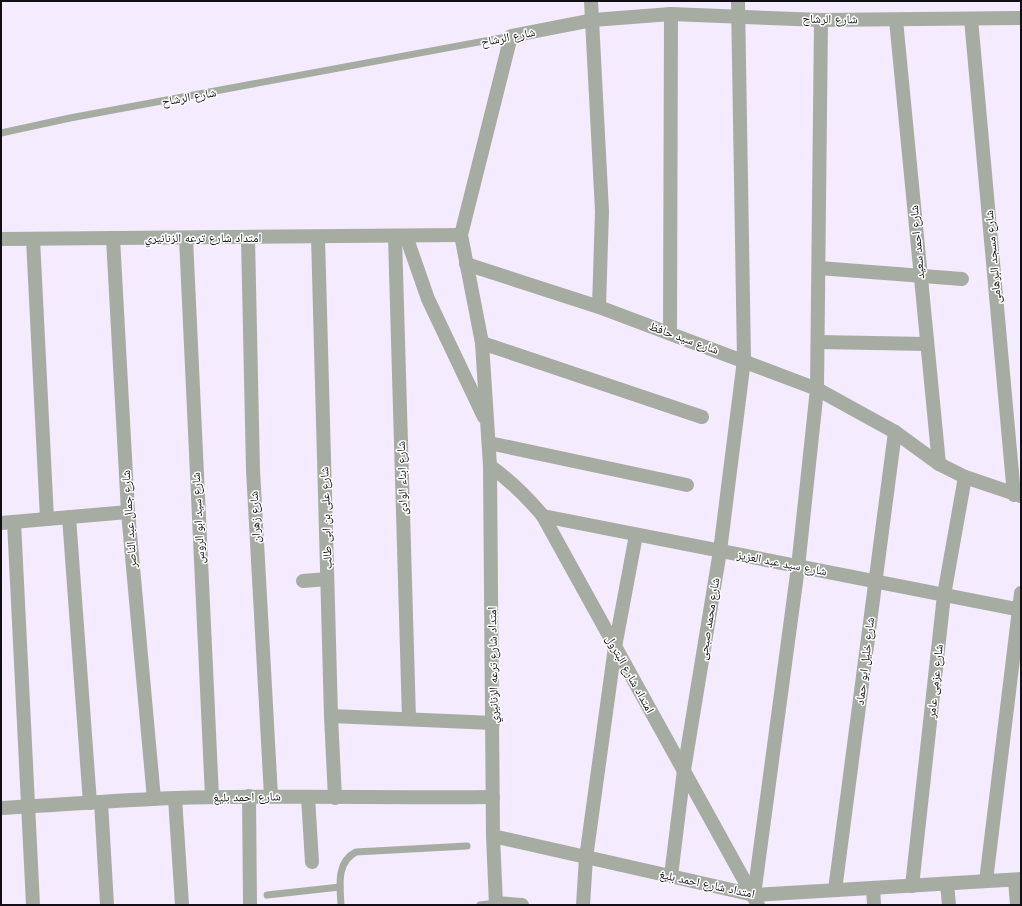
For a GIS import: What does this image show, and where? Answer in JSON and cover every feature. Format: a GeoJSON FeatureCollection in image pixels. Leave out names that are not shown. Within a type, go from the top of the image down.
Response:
{"type":"FeatureCollection","features":[{"type":"Feature","properties":{"kind":"street"},"geometry":{"type":"LineString","coordinates":[[591,1],[602,211],[599,307]]}},
{"type":"Feature","properties":{"kind":"street","name":"شارع محمد صبحى"},"geometry":{"type":"LineString","coordinates":[[671,876],[684,770],[720,551],[744,360],[737,16],[738,1]]}},
{"type":"Feature","properties":{"kind":"street"},"geometry":{"type":"LineString","coordinates":[[670,333],[671,14]]}},
{"type":"Feature","properties":{"kind":"street","name":"شارع الرشاح"},"geometry":{"type":"LineString","coordinates":[[511,36],[593,20],[671,14],[821,20],[1021,18]]}},
{"type":"Feature","properties":{"kind":"street","name":"شارع مسجد البرهامى"},"geometry":{"type":"LineString","coordinates":[[971,19],[1018,495]]}},
{"type":"Feature","properties":{"kind":"street"},"geometry":{"type":"LineString","coordinates":[[756,900],[798,567],[817,388],[819,342],[821,20]]}},
{"type":"Feature","properties":{"kind":"street","name":"شارع احمد سعيد"},"geometry":{"type":"LineString","coordinates":[[896,20],[939,464]]}},
{"type":"Feature","properties":{"kind":"street","name":"امتداد شارع ترعه الزنانيري"},"geometry":{"type":"LineString","coordinates":[[496,904],[493,836],[489,443],[482,343],[461,235],[511,36]]}},
{"type":"Feature","properties":{"kind":"street","name":"امتداد شارع ترعه الزنانيري"},"geometry":{"type":"LineString","coordinates":[[1,239],[461,235]]}},
{"type":"Feature","properties":{"kind":"street","name":"امتداد شارع ترعه الزنانيري"},"geometry":{"type":"LineString","coordinates":[[400,236],[428,299],[488,424]]}},
{"type":"Feature","properties":{"kind":"street","name":"شارع ابناء الوادى"},"geometry":{"type":"LineString","coordinates":[[400,236],[409,719]]}},
{"type":"Feature","properties":{"kind":"street","name":"شارع على بن ابى طالب"},"geometry":{"type":"LineString","coordinates":[[318,237],[331,716],[335,798]]}},
{"type":"Feature","properties":{"kind":"street","name":"شارع جمال عبد الناصر"},"geometry":{"type":"LineString","coordinates":[[113,238],[128,512],[154,799]]}},
{"type":"Feature","properties":{"kind":"street","name":"شارع سيد ابو الروس"},"geometry":{"type":"LineString","coordinates":[[186,238],[212,797]]}},
{"type":"Feature","properties":{"kind":"street","name":"شارع زهران"},"geometry":{"type":"LineString","coordinates":[[248,238],[253,470],[271,796]]}},
{"type":"Feature","properties":{"kind":"street"},"geometry":{"type":"LineString","coordinates":[[33,239],[46,519]]}},
{"type":"Feature","properties":{"kind":"street","name":"شارع سيد حافظ"},"geometry":{"type":"LineString","coordinates":[[466,264],[599,307],[817,388],[895,432],[939,464],[965,478],[1018,495]]}},
{"type":"Feature","properties":{"kind":"street"},"geometry":{"type":"LineString","coordinates":[[819,268],[962,279]]}},
{"type":"Feature","properties":{"kind":"street"},"geometry":{"type":"LineString","coordinates":[[819,342],[927,344]]}},
{"type":"Feature","properties":{"kind":"street"},"geometry":{"type":"LineString","coordinates":[[482,343],[702,417]]}},
{"type":"Feature","properties":{"kind":"street","name":"شارع خليل ابو حماد"},"geometry":{"type":"LineString","coordinates":[[835,890],[895,432]]}},
{"type":"Feature","properties":{"kind":"street"},"geometry":{"type":"LineString","coordinates":[[489,443],[687,485]]}},
{"type":"Feature","properties":{"kind":"street","name":"امتداد شارع البترول"},"geometry":{"type":"LineString","coordinates":[[490,466],[524,493],[543,516],[756,900]]}},
{"type":"Feature","properties":{"kind":"street","name":"شارع عزمى عامر"},"geometry":{"type":"LineString","coordinates":[[912,886],[944,595],[965,478]]}},
{"type":"Feature","properties":{"kind":"street"},"geometry":{"type":"LineString","coordinates":[[33,905],[28,807],[8,522],[128,512]]}},
{"type":"Feature","properties":{"kind":"street","name":"شارع سيد عبد العزيز"},"geometry":{"type":"LineString","coordinates":[[543,516],[1020,610]]}},
{"type":"Feature","properties":{"kind":"street"},"geometry":{"type":"LineString","coordinates":[[69,517],[95,802],[107,905]]}},
{"type":"Feature","properties":{"kind":"street"},"geometry":{"type":"LineString","coordinates":[[583,905],[586,858],[615,646],[636,535]]}},
{"type":"Feature","properties":{"kind":"street"},"geometry":{"type":"LineString","coordinates":[[303,581],[327,579]]}},
{"type":"Feature","properties":{"kind":"street"},"geometry":{"type":"LineString","coordinates":[[986,881],[1021,593]]}},
{"type":"Feature","properties":{"kind":"street"},"geometry":{"type":"LineString","coordinates":[[331,716],[493,722]]}},
{"type":"Feature","properties":{"kind":"street"},"geometry":{"type":"LineString","coordinates":[[249,796],[250,905]]}},
{"type":"Feature","properties":{"kind":"street","name":"شارع احمد بليغ"},"geometry":{"type":"LineString","coordinates":[[1,808],[154,799],[249,796],[335,798],[493,797]]}},
{"type":"Feature","properties":{"kind":"street"},"geometry":{"type":"LineString","coordinates":[[308,797],[312,862]]}},
{"type":"Feature","properties":{"kind":"street"},"geometry":{"type":"LineString","coordinates":[[175,798],[182,905]]}},
{"type":"Feature","properties":{"kind":"street","name":"امتداد شارع احمد بليغ"},"geometry":{"type":"LineString","coordinates":[[493,836],[671,876],[756,900],[835,890],[1018,879]]}},
{"type":"Feature","properties":{"kind":"street"},"geometry":{"type":"LineString","coordinates":[[1017,905],[1018,879]]}},
{"type":"Feature","properties":{"kind":"street"},"geometry":{"type":"LineString","coordinates":[[947,884],[949,905]]}},
{"type":"Feature","properties":{"kind":"street"},"geometry":{"type":"LineString","coordinates":[[872,888],[874,905]]}},
{"type":"Feature","properties":{"kind":"street"},"geometry":{"type":"LineString","coordinates":[[496,904],[522,905]]}},
{"type":"Feature","properties":{"kind":"lane","name":"شارع الرشاح"},"geometry":{"type":"LineString","coordinates":[[1,133],[70,118],[511,36]]}},
{"type":"Feature","properties":{"kind":"lane"},"geometry":{"type":"LineString","coordinates":[[341,905],[340,887],[342,868],[349,857],[356,852],[467,846]]}},
{"type":"Feature","properties":{"kind":"lane"},"geometry":{"type":"LineString","coordinates":[[267,895],[340,887]]}},
{"type":"Feature","properties":{"kind":"lane"},"geometry":{"type":"LineString","coordinates":[[480,905],[496,904]]}}]}
